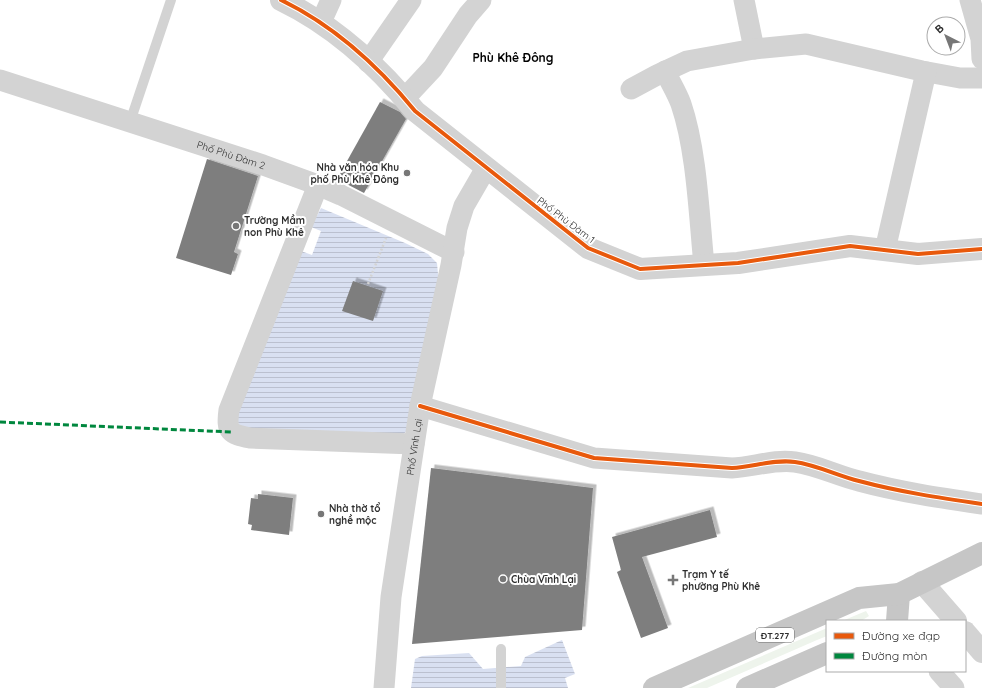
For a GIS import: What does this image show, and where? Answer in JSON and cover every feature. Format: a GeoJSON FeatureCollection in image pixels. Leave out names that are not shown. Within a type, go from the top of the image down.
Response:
{"type":"FeatureCollection","features":[{"type":"Feature","properties":{"kind":"main road","name":"ĐT.277"},"geometry":{"type":"LineString","coordinates":[[654,688],[859,598],[900,594],[982,553]]}},
{"type":"Feature","properties":{"kind":"main road"},"geometry":{"type":"LineString","coordinates":[[897,620],[900,594]]}},
{"type":"Feature","properties":{"kind":"main road"},"geometry":{"type":"LineString","coordinates":[[746,688],[826,653]]}},
{"type":"Feature","properties":{"kind":"street","name":"Phố Phù Đàm 1"},"geometry":{"type":"LineString","coordinates":[[282,0],[321,22],[368,62],[405,98],[415,111],[588,248],[640,269],[738,263],[850,246],[918,254],[982,249]]}},
{"type":"Feature","properties":{"kind":"street"},"geometry":{"type":"LineString","coordinates":[[321,22],[331,0]]}},
{"type":"Feature","properties":{"kind":"street"},"geometry":{"type":"LineString","coordinates":[[368,62],[411,0]]}},
{"type":"Feature","properties":{"kind":"street"},"geometry":{"type":"LineString","coordinates":[[405,98],[433,68],[468,15],[481,0]]}},
{"type":"Feature","properties":{"kind":"street"},"geometry":{"type":"LineString","coordinates":[[744,0],[754,49]]}},
{"type":"Feature","properties":{"kind":"street"},"geometry":{"type":"LineString","coordinates":[[970,0],[981,39],[982,59]]}},
{"type":"Feature","properties":{"kind":"street"},"geometry":{"type":"LineString","coordinates":[[631,89],[687,61],[754,49],[806,44],[926,72],[960,78],[982,78]]}},
{"type":"Feature","properties":{"kind":"street"},"geometry":{"type":"LineString","coordinates":[[665,71],[681,104],[687,127],[692,154],[704,265]]}},
{"type":"Feature","properties":{"kind":"street"},"geometry":{"type":"LineString","coordinates":[[885,250],[926,72]]}},
{"type":"Feature","properties":{"kind":"street","name":"Phố Phù Đàm 2"},"geometry":{"type":"LineString","coordinates":[[0,80],[263,165],[318,185],[342,195],[454,252]]}},
{"type":"Feature","properties":{"kind":"street","name":"Phố Vĩnh Lại"},"geometry":{"type":"LineString","coordinates":[[384,688],[392,597],[420,406],[454,252],[457,228],[464,206],[486,168]]}},
{"type":"Feature","properties":{"kind":"street"},"geometry":{"type":"LineString","coordinates":[[318,185],[229,410],[228,426],[231,432],[236,436],[250,438],[414,444]]}},
{"type":"Feature","properties":{"kind":"street"},"geometry":{"type":"LineString","coordinates":[[420,406],[594,458],[732,468],[753,467],[767,463],[796,462],[888,488],[924,496],[982,504]]}},
{"type":"Feature","properties":{"kind":"street"},"geometry":{"type":"LineString","coordinates":[[922,582],[955,620]]}},
{"type":"Feature","properties":{"kind":"street"},"geometry":{"type":"LineString","coordinates":[[966,633],[982,652]]}},
{"type":"Feature","properties":{"kind":"street"},"geometry":{"type":"LineString","coordinates":[[940,672],[954,688]]}},
{"type":"Feature","properties":{"kind":"lane"},"geometry":{"type":"LineString","coordinates":[[130,122],[171,0]]}},
{"type":"Feature","properties":{"kind":"lane"},"geometry":{"type":"LineString","coordinates":[[501,649],[501,688]]}},
{"type":"Feature","properties":{"kind":"path"},"geometry":{"type":"LineString","coordinates":[[368,284],[392,221]]}},
{"type":"Feature","properties":{"kind":"shaded area"},"geometry":{"type":"Polygon","coordinates":[[[866,611],[869,616],[863,620],[844,620],[866,611]]]}},
{"type":"Feature","properties":{"kind":"shaded area"},"geometry":{"type":"Polygon","coordinates":[[[826,628],[826,636],[707,688],[688,688],[826,628]]]}},
{"type":"Feature","properties":{"kind":"water"},"geometry":{"type":"Polygon","coordinates":[[[321,208],[405,243],[428,254],[437,263],[439,285],[408,430],[400,437],[244,429],[240,426],[236,419],[301,251],[312,255],[321,231],[311,227],[321,208]]]}},
{"type":"Feature","properties":{"kind":"water"},"geometry":{"type":"Polygon","coordinates":[[[562,640],[575,674],[565,678],[568,688],[411,688],[415,659],[422,656],[469,653],[483,669],[521,666],[525,657],[562,640]]]}},
{"type":"Feature","properties":{"kind":"building"},"geometry":{"type":"Polygon","coordinates":[[[380,102],[400,112],[406,119],[364,193],[337,179],[380,102]]]}},
{"type":"Feature","properties":{"kind":"building"},"geometry":{"type":"Polygon","coordinates":[[[207,159],[258,176],[234,252],[238,254],[231,275],[176,258],[207,159]]]}},
{"type":"Feature","properties":{"kind":"building"},"geometry":{"type":"Polygon","coordinates":[[[353,281],[383,291],[373,321],[342,311],[353,281]]]}},
{"type":"Feature","properties":{"kind":"building","name":"Chùa Vĩnh Lại"},"geometry":{"type":"Polygon","coordinates":[[[431,468],[593,488],[582,630],[412,644],[431,468]]]}},
{"type":"Feature","properties":{"kind":"building"},"geometry":{"type":"Polygon","coordinates":[[[258,494],[293,498],[289,535],[251,530],[252,525],[248,524],[251,498],[258,499],[258,494]]]}},
{"type":"Feature","properties":{"kind":"building"},"geometry":{"type":"Polygon","coordinates":[[[710,510],[717,537],[642,557],[668,628],[641,638],[617,572],[621,570],[612,537],[710,510]]]}},
{"type":"Feature","properties":{"kind":"marked path"},"geometry":{"type":"LineString","coordinates":[[0,422],[231,432]]}},
{"type":"Feature","properties":{"kind":"cycle path"},"geometry":{"type":"LineString","coordinates":[[281,0],[319,22],[354,48],[386,79],[415,111],[588,248],[640,269],[738,263],[850,246],[918,254],[982,249]]}},
{"type":"Feature","properties":{"kind":"cycle path"},"geometry":{"type":"LineString","coordinates":[[420,406],[594,458],[732,468],[787,461],[811,466],[851,479],[890,488],[982,504]]}},
{"type":"Feature","properties":{"kind":"place","name":"Nhà văn hóa Khu phố Phù Khê Đông"},"geometry":{"type":"Point","coordinates":[407,173]}},
{"type":"Feature","properties":{"kind":"place","name":"Trường Mầm non Phù Khê"},"geometry":{"type":"Point","coordinates":[236,226]}},
{"type":"Feature","properties":{"kind":"place","name":"Nhà thờ tổ nghề mộc"},"geometry":{"type":"Point","coordinates":[321,514]}},
{"type":"Feature","properties":{"kind":"place","name":"Chùa Vĩnh Lại"},"geometry":{"type":"Point","coordinates":[503,579]}},
{"type":"Feature","properties":{"kind":"place","name":"Trạm Y tế phường Phù Khê"},"geometry":{"type":"Point","coordinates":[673,580]}},
{"type":"Feature","properties":{"kind":"district","name":"Phù Khê Đông"},"geometry":{"type":"Point","coordinates":[513,57]}}]}
